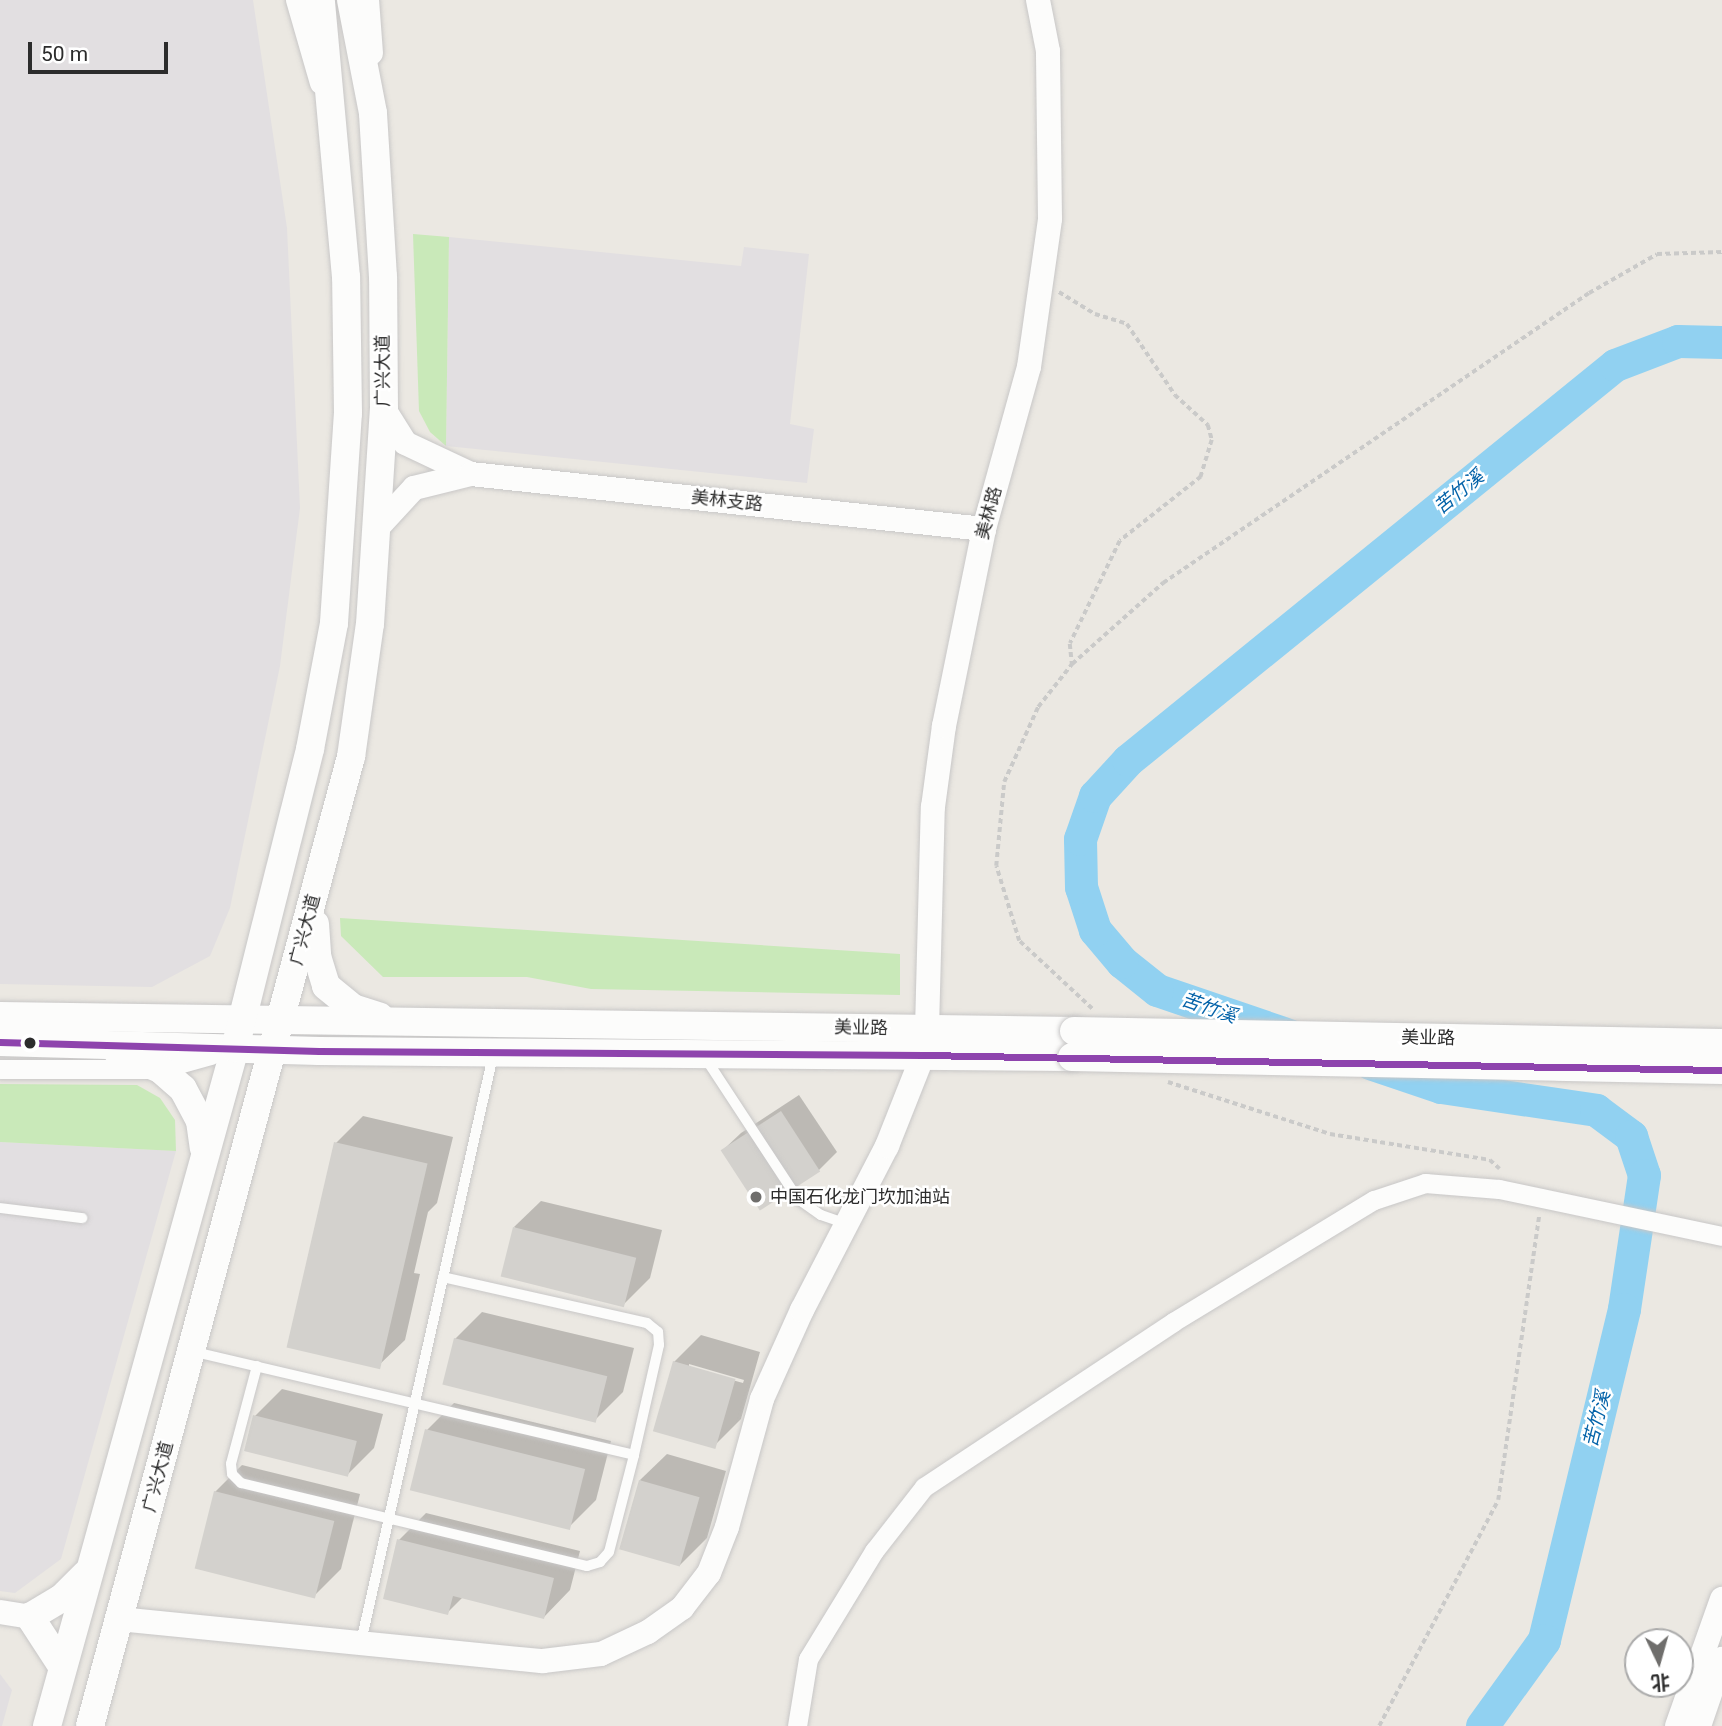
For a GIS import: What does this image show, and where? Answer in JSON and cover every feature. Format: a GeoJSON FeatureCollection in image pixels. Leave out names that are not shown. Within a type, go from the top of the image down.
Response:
{"type":"FeatureCollection","features":[{"type":"Feature","properties":{"kind":"main road","name":"广兴大道"},"geometry":{"type":"LineString","coordinates":[[47,1726],[236,1048],[310,749],[334,622],[344,524],[346,277],[321,0]]}},
{"type":"Feature","properties":{"kind":"main road","name":"广兴大道"},"geometry":{"type":"LineString","coordinates":[[90,1726],[275,1050],[351,757],[370,624],[384,409],[383,277],[373,113],[351,0]]}},
{"type":"Feature","properties":{"kind":"main road"},"geometry":{"type":"LineString","coordinates":[[279,872],[281,887],[292,899],[301,900],[316,891]]}},
{"type":"Feature","properties":{"kind":"main road"},"geometry":{"type":"LineString","coordinates":[[316,891],[317,956],[326,986],[353,1008],[421,1023]]}},
{"type":"Feature","properties":{"kind":"main road","name":"美业路"},"geometry":{"type":"LineString","coordinates":[[0,1016],[421,1023],[925,1042],[1722,1043]]}},
{"type":"Feature","properties":{"kind":"main road","name":"美业路"},"geometry":{"type":"LineString","coordinates":[[0,1042],[275,1050],[702,1054],[925,1042]]}},
{"type":"Feature","properties":{"kind":"main road"},"geometry":{"type":"LineString","coordinates":[[94,1044],[160,1069],[194,1104],[205,1158]]}},
{"type":"Feature","properties":{"kind":"main road","name":"美业路"},"geometry":{"type":"LineString","coordinates":[[1073,1044],[1722,1070]]}},
{"type":"Feature","properties":{"kind":"main road"},"geometry":{"type":"LineString","coordinates":[[62,1666],[30,1616],[62,1598],[88,1572]]}},
{"type":"Feature","properties":{"kind":"street","name":"广兴大道"},"geometry":{"type":"LineString","coordinates":[[298,0],[333,119]]}},
{"type":"Feature","properties":{"kind":"street","name":"广兴大道"},"geometry":{"type":"LineString","coordinates":[[367,0],[373,113]]}},
{"type":"Feature","properties":{"kind":"street","name":"美林路"},"geometry":{"type":"LineString","coordinates":[[925,1042],[933,807],[944,726],[984,529],[1029,367],[1050,219],[1048,51],[1038,0]]}},
{"type":"Feature","properties":{"kind":"street"},"geometry":{"type":"LineString","coordinates":[[384,409],[405,443],[471,474]]}},
{"type":"Feature","properties":{"kind":"street"},"geometry":{"type":"LineString","coordinates":[[378,527],[414,488],[471,474]]}},
{"type":"Feature","properties":{"kind":"street","name":"美林支路"},"geometry":{"type":"LineString","coordinates":[[471,474],[984,529]]}},
{"type":"Feature","properties":{"kind":"street"},"geometry":{"type":"LineString","coordinates":[[119,1619],[555,1659],[601,1654],[648,1632],[682,1608],[709,1573],[727,1527],[762,1399],[887,1146],[925,1042]]}},
{"type":"Feature","properties":{"kind":"street"},"geometry":{"type":"LineString","coordinates":[[0,1069],[160,1069],[236,1048]]}},
{"type":"Feature","properties":{"kind":"street"},"geometry":{"type":"LineString","coordinates":[[797,1726],[808,1659],[874,1551],[924,1487],[1173,1322],[1374,1200],[1425,1183],[1499,1189],[1542,1196],[1714,1235]]}},
{"type":"Feature","properties":{"kind":"street"},"geometry":{"type":"LineString","coordinates":[[1677,1726],[1722,1599]]}},
{"type":"Feature","properties":{"kind":"street"},"geometry":{"type":"LineString","coordinates":[[0,1612],[30,1616]]}},
{"type":"Feature","properties":{"kind":"street"},"geometry":{"type":"LineString","coordinates":[[1699,1726],[1722,1659]]}},
{"type":"Feature","properties":{"kind":"lane"},"geometry":{"type":"LineString","coordinates":[[361,1643],[494,1053]]}},
{"type":"Feature","properties":{"kind":"lane"},"geometry":{"type":"LineString","coordinates":[[702,1054],[798,1199],[821,1215],[847,1224]]}},
{"type":"Feature","properties":{"kind":"lane"},"geometry":{"type":"LineString","coordinates":[[0,1208],[82,1218]]}},
{"type":"Feature","properties":{"kind":"lane"},"geometry":{"type":"LineString","coordinates":[[257,1366],[232,1474],[241,1483],[587,1566],[600,1562],[608,1552],[634,1455],[659,1345],[658,1332],[647,1323],[443,1277]]}},
{"type":"Feature","properties":{"kind":"lane"},"geometry":{"type":"LineString","coordinates":[[193,1351],[634,1455]]}},
{"type":"Feature","properties":{"kind":"path"},"geometry":{"type":"LineString","coordinates":[[1097,1014],[1018,941],[996,866],[1004,782],[1038,707],[1072,664],[1163,583],[1590,293],[1657,254],[1722,252]]}},
{"type":"Feature","properties":{"kind":"path"},"geometry":{"type":"LineString","coordinates":[[1042,281],[1095,314],[1127,324],[1175,396],[1208,425],[1212,440],[1201,477],[1120,541],[1070,644],[1072,664]]}},
{"type":"Feature","properties":{"kind":"path"},"geometry":{"type":"LineString","coordinates":[[1161,1076],[1170,1084],[1330,1133],[1490,1160],[1503,1172],[1499,1189]]}},
{"type":"Feature","properties":{"kind":"path"},"geometry":{"type":"LineString","coordinates":[[1379,1726],[1498,1500],[1542,1196]]}},
{"type":"Feature","properties":{"kind":"shaded area"},"geometry":{"type":"Polygon","coordinates":[[[0,0],[253,0],[287,228],[300,508],[280,666],[230,908],[210,956],[152,987],[0,984],[0,0]]]}},
{"type":"Feature","properties":{"kind":"shaded area"},"geometry":{"type":"Polygon","coordinates":[[[449,237],[741,266],[744,247],[809,254],[790,424],[814,429],[807,483],[446,446],[449,237]]]}},
{"type":"Feature","properties":{"kind":"shaded area"},"geometry":{"type":"Polygon","coordinates":[[[0,1142],[176,1151],[61,1559],[15,1593],[0,1591],[0,1142]]]}},
{"type":"Feature","properties":{"kind":"shaded area"},"geometry":{"type":"Polygon","coordinates":[[[0,1674],[12,1690],[2,1726],[0,1726],[0,1674]]]}},
{"type":"Feature","properties":{"kind":"green space"},"geometry":{"type":"Polygon","coordinates":[[[413,234],[449,237],[446,446],[430,432],[419,411],[413,234]]]}},
{"type":"Feature","properties":{"kind":"green space"},"geometry":{"type":"Polygon","coordinates":[[[340,918],[900,954],[900,995],[591,989],[527,977],[383,977],[341,936],[340,918]]]}},
{"type":"Feature","properties":{"kind":"green space"},"geometry":{"type":"Polygon","coordinates":[[[0,1084],[137,1085],[160,1098],[175,1120],[176,1151],[0,1142],[0,1084]]]}},
{"type":"Feature","properties":{"kind":"building"},"geometry":{"type":"Polygon","coordinates":[[[781,1111],[820,1171],[760,1211],[721,1150],[781,1111]]]}},
{"type":"Feature","properties":{"kind":"building"},"geometry":{"type":"Polygon","coordinates":[[[334,1142],[428,1164],[380,1369],[287,1348],[334,1142]]]}},
{"type":"Feature","properties":{"kind":"building"},"geometry":{"type":"Polygon","coordinates":[[[513,1227],[636,1258],[624,1307],[501,1276],[513,1227]]]}},
{"type":"Feature","properties":{"kind":"building"},"geometry":{"type":"Polygon","coordinates":[[[454,1338],[607,1376],[596,1423],[442,1385],[454,1338]]]}},
{"type":"Feature","properties":{"kind":"building"},"geometry":{"type":"Polygon","coordinates":[[[673,1361],[735,1379],[715,1449],[653,1431],[673,1361]]]}},
{"type":"Feature","properties":{"kind":"building"},"geometry":{"type":"Polygon","coordinates":[[[253,1415],[357,1441],[348,1477],[244,1451],[253,1415]]]}},
{"type":"Feature","properties":{"kind":"building"},"geometry":{"type":"Polygon","coordinates":[[[425,1429],[585,1469],[570,1530],[410,1490],[425,1429]]]}},
{"type":"Feature","properties":{"kind":"building"},"geometry":{"type":"Polygon","coordinates":[[[639,1480],[700,1497],[680,1567],[619,1549],[639,1480]]]}},
{"type":"Feature","properties":{"kind":"building"},"geometry":{"type":"Polygon","coordinates":[[[214,1491],[334,1521],[315,1599],[195,1569],[214,1491]]]}},
{"type":"Feature","properties":{"kind":"building"},"geometry":{"type":"Polygon","coordinates":[[[397,1539],[554,1578],[544,1619],[453,1596],[448,1615],[383,1599],[397,1539]]]}},
{"type":"Feature","properties":{"kind":"waterway","name":"苦竹溪"},"geometry":{"type":"LineString","coordinates":[[1289,1035],[1157,990],[1122,962],[1095,930],[1081,887],[1080,839],[1095,796],[1128,760],[1615,365],[1678,341],[1722,342]]}},
{"type":"Feature","properties":{"kind":"waterway","name":"苦竹溪"},"geometry":{"type":"LineString","coordinates":[[1370,1063],[1441,1087],[1596,1110],[1631,1136],[1644,1175],[1624,1309],[1544,1640],[1482,1726]]}},
{"type":"Feature","properties":{"kind":"transit line"},"geometry":{"type":"LineString","coordinates":[[0,1042],[319,1051],[923,1055],[1722,1070]]}},
{"type":"Feature","properties":{"kind":"place","name":"中国石化龙门坎加油站"},"geometry":{"type":"Point","coordinates":[756,1197]}}]}
